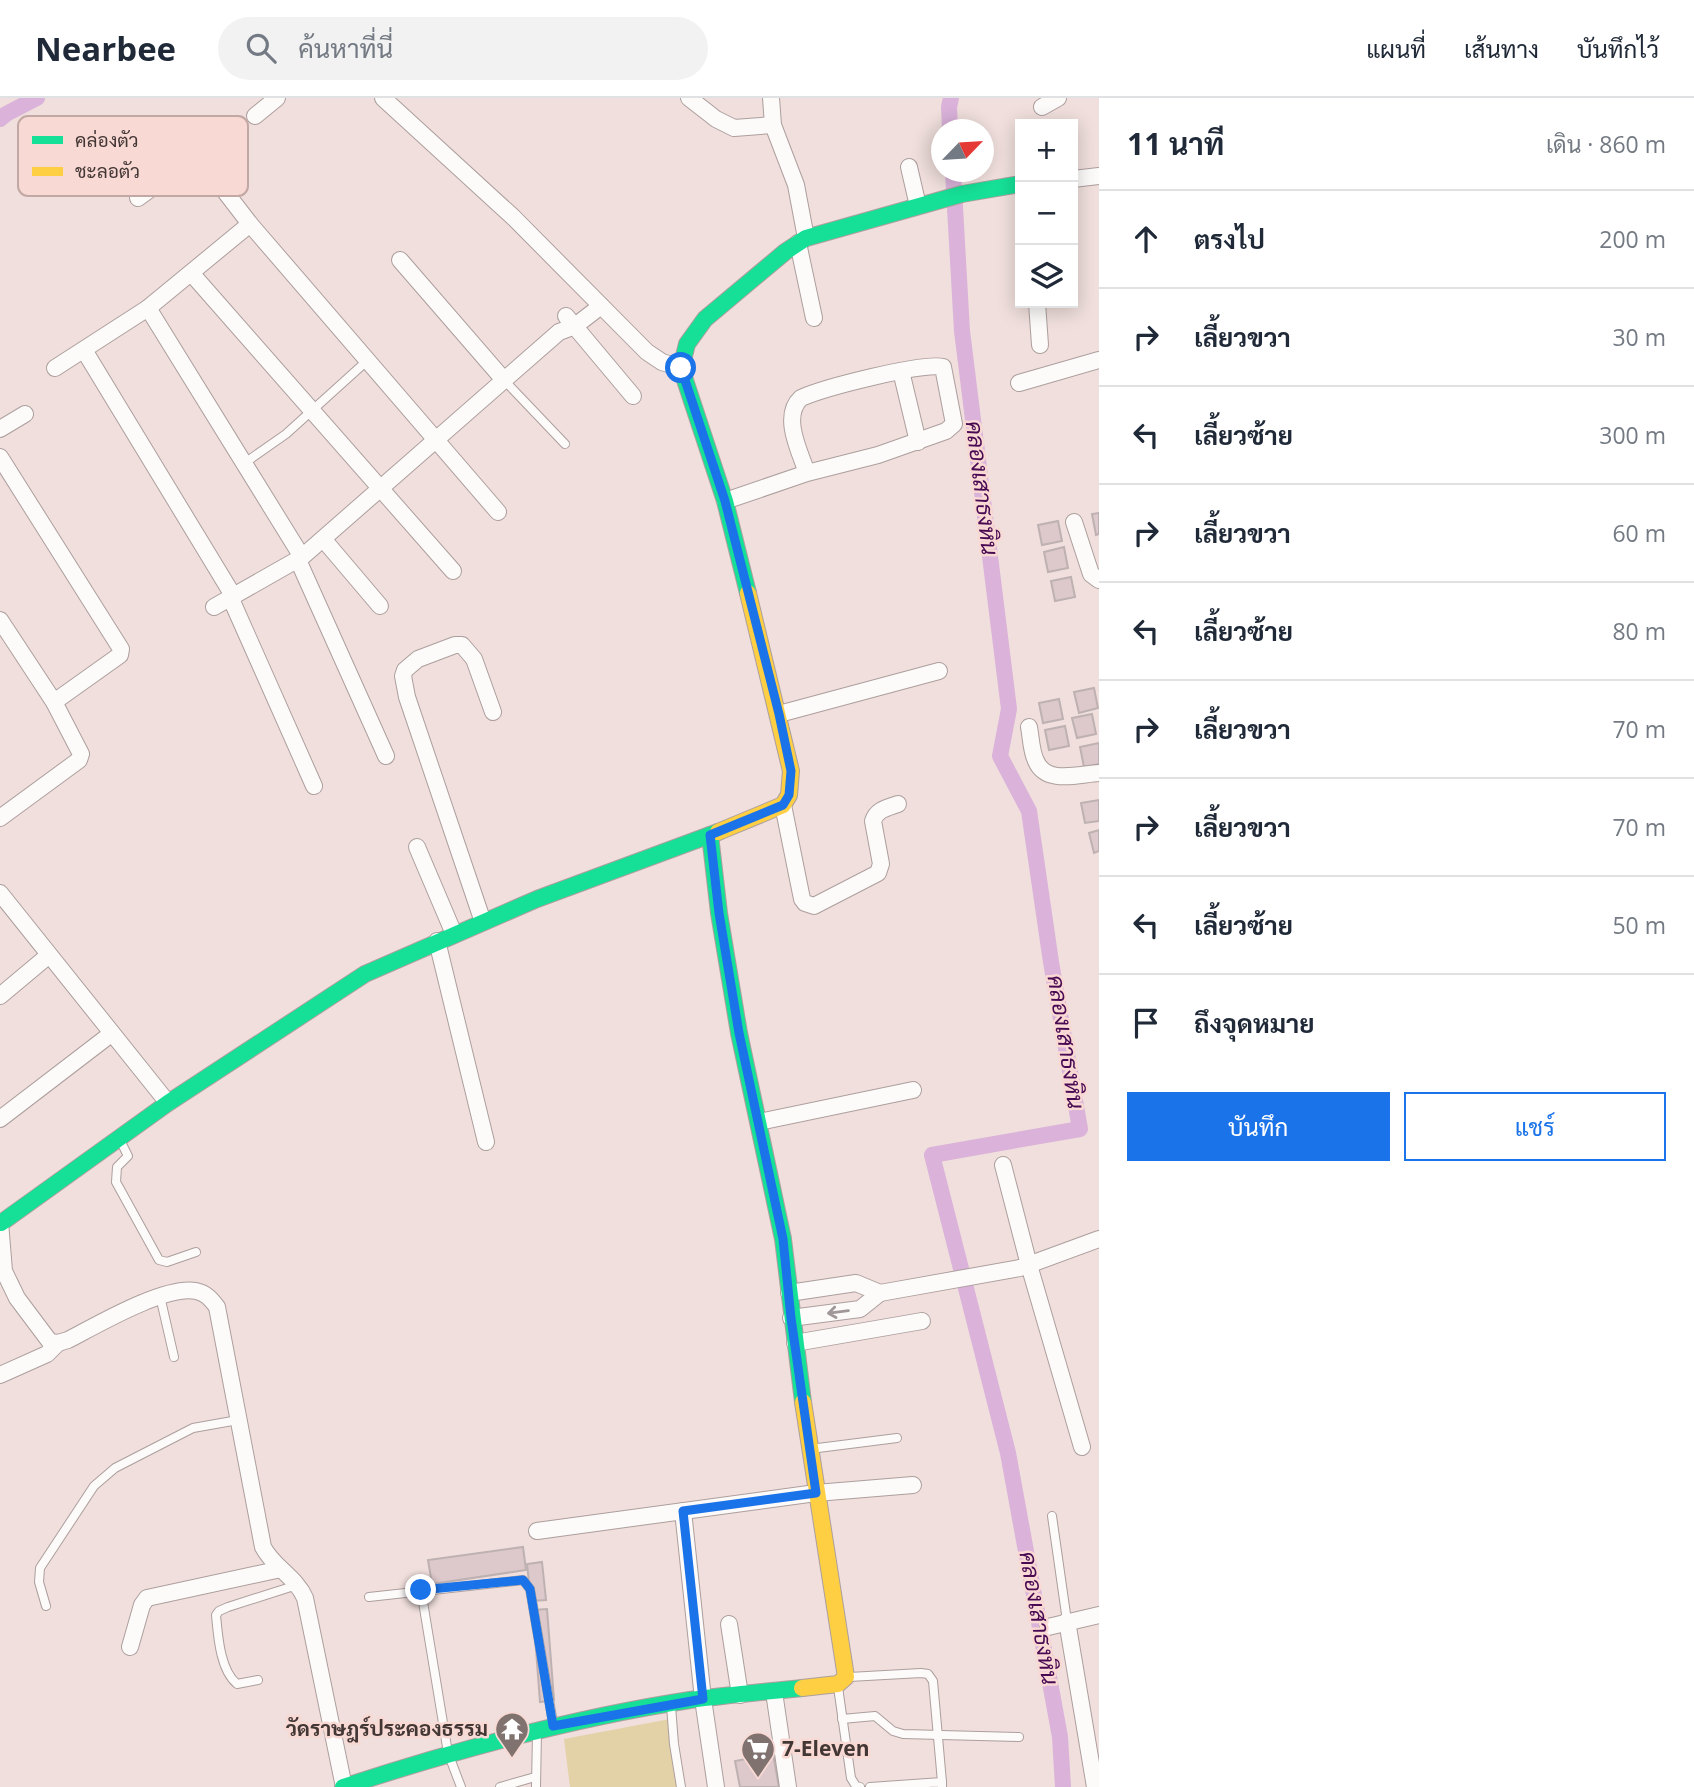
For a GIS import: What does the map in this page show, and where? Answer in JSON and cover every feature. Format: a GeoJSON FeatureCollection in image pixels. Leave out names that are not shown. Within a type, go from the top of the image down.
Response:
{"type":"FeatureCollection","features":[{"type":"Feature","properties":{"kind":"street"},"geometry":{"type":"LineString","coordinates":[[256,116],[277,98]]}},
{"type":"Feature","properties":{"kind":"street"},"geometry":{"type":"LineString","coordinates":[[383,98],[513,217],[647,352],[662,362],[681,368]]}},
{"type":"Feature","properties":{"kind":"street"},"geometry":{"type":"LineString","coordinates":[[689,98],[734,128],[773,125]]}},
{"type":"Feature","properties":{"kind":"street"},"geometry":{"type":"LineString","coordinates":[[771,98],[773,125],[796,185],[814,318]]}},
{"type":"Feature","properties":{"kind":"street"},"geometry":{"type":"LineString","coordinates":[[1042,107],[1058,98]]}},
{"type":"Feature","properties":{"kind":"street"},"geometry":{"type":"LineString","coordinates":[[909,167],[918,206]]}},
{"type":"Feature","properties":{"kind":"street"},"geometry":{"type":"LineString","coordinates":[[1078,178],[1099,176]]}},
{"type":"Feature","properties":{"kind":"street"},"geometry":{"type":"LineString","coordinates":[[58,1343],[50,1342],[17,1298],[4,1271],[0,1223],[168,1103],[365,974],[560,890],[783,805],[789,795],[791,771],[725,501],[681,368],[687,344],[705,319],[802,240],[938,200],[981,189],[1015,185]]}},
{"type":"Feature","properties":{"kind":"street"},"geometry":{"type":"LineString","coordinates":[[228,196],[498,512]]}},
{"type":"Feature","properties":{"kind":"street"},"geometry":{"type":"LineString","coordinates":[[55,368],[148,308],[250,224]]}},
{"type":"Feature","properties":{"kind":"street"},"geometry":{"type":"LineString","coordinates":[[400,260],[504,380]]}},
{"type":"Feature","properties":{"kind":"street"},"geometry":{"type":"LineString","coordinates":[[192,274],[453,571]]}},
{"type":"Feature","properties":{"kind":"street"},"geometry":{"type":"LineString","coordinates":[[571,321],[588,293]]}},
{"type":"Feature","properties":{"kind":"street"},"geometry":{"type":"LineString","coordinates":[[215,607],[300,559],[571,321],[601,306]]}},
{"type":"Feature","properties":{"kind":"street"},"geometry":{"type":"LineString","coordinates":[[148,308],[246,463],[300,559],[386,755]]}},
{"type":"Feature","properties":{"kind":"street"},"geometry":{"type":"LineString","coordinates":[[1038,308],[1040,345]]}},
{"type":"Feature","properties":{"kind":"street"},"geometry":{"type":"LineString","coordinates":[[571,321],[633,396]]}},
{"type":"Feature","properties":{"kind":"street"},"geometry":{"type":"LineString","coordinates":[[84,350],[232,598],[314,786]]}},
{"type":"Feature","properties":{"kind":"street"},"geometry":{"type":"LineString","coordinates":[[1019,383],[1099,360]]}},
{"type":"Feature","properties":{"kind":"street"},"geometry":{"type":"LineString","coordinates":[[725,501],[946,431],[954,424],[943,367],[927,366],[901,371],[810,394],[796,403],[792,425],[807,473]]}},
{"type":"Feature","properties":{"kind":"street"},"geometry":{"type":"LineString","coordinates":[[901,371],[918,442]]}},
{"type":"Feature","properties":{"kind":"street"},"geometry":{"type":"LineString","coordinates":[[0,429],[25,414]]}},
{"type":"Feature","properties":{"kind":"street"},"geometry":{"type":"LineString","coordinates":[[0,457],[121,649],[120,655],[54,702]]}},
{"type":"Feature","properties":{"kind":"street"},"geometry":{"type":"LineString","coordinates":[[1074,522],[1091,573],[1099,580]]}},
{"type":"Feature","properties":{"kind":"street"},"geometry":{"type":"LineString","coordinates":[[324,540],[380,606]]}},
{"type":"Feature","properties":{"kind":"street"},"geometry":{"type":"LineString","coordinates":[[0,620],[54,702],[81,754],[79,760],[0,818]]}},
{"type":"Feature","properties":{"kind":"street"},"geometry":{"type":"LineString","coordinates":[[483,922],[407,697],[403,676],[405,670],[418,659],[461,645],[474,659],[493,712]]}},
{"type":"Feature","properties":{"kind":"street"},"geometry":{"type":"LineString","coordinates":[[779,714],[939,671]]}},
{"type":"Feature","properties":{"kind":"street"},"geometry":{"type":"LineString","coordinates":[[1029,727],[1036,762],[1046,773],[1060,778],[1099,773]]}},
{"type":"Feature","properties":{"kind":"street"},"geometry":{"type":"LineString","coordinates":[[783,805],[802,899],[804,903],[814,906],[878,873],[881,863],[873,821],[879,811],[898,804]]}},
{"type":"Feature","properties":{"kind":"street"},"geometry":{"type":"LineString","coordinates":[[0,1376],[47,1354],[58,1343],[160,1296],[180,1291],[195,1291],[209,1296],[217,1307],[262,1547],[268,1558],[297,1585],[305,1598],[344,1787],[448,1753],[545,1728],[671,1703],[774,1692],[842,1681],[791,1318],[783,1239],[729,972],[710,835]]}},
{"type":"Feature","properties":{"kind":"street"},"geometry":{"type":"LineString","coordinates":[[417,847],[454,934]]}},
{"type":"Feature","properties":{"kind":"street"},"geometry":{"type":"LineString","coordinates":[[0,893],[168,1103]]}},
{"type":"Feature","properties":{"kind":"street"},"geometry":{"type":"LineString","coordinates":[[437,941],[485,1142]]}},
{"type":"Feature","properties":{"kind":"street"},"geometry":{"type":"LineString","coordinates":[[0,996],[49,955]]}},
{"type":"Feature","properties":{"kind":"street"},"geometry":{"type":"LineString","coordinates":[[0,1118],[111,1034]]}},
{"type":"Feature","properties":{"kind":"street"},"geometry":{"type":"LineString","coordinates":[[759,1122],[913,1090]]}},
{"type":"Feature","properties":{"kind":"street"},"geometry":{"type":"LineString","coordinates":[[1003,1166],[1082,1447]]}},
{"type":"Feature","properties":{"kind":"street"},"geometry":{"type":"LineString","coordinates":[[791,1318],[860,1309],[880,1293],[1029,1265],[1099,1239]]}},
{"type":"Feature","properties":{"kind":"street"},"geometry":{"type":"LineString","coordinates":[[789,1293],[856,1283],[880,1293]]}},
{"type":"Feature","properties":{"kind":"street"},"geometry":{"type":"LineString","coordinates":[[795,1343],[922,1321]]}},
{"type":"Feature","properties":{"kind":"street"},"geometry":{"type":"LineString","coordinates":[[537,1531],[816,1493],[913,1485]]}},
{"type":"Feature","properties":{"kind":"street"},"geometry":{"type":"LineString","coordinates":[[683,1511],[703,1699],[716,1787]]}},
{"type":"Feature","properties":{"kind":"street"},"geometry":{"type":"LineString","coordinates":[[131,1647],[142,1605],[148,1598],[281,1569]]}},
{"type":"Feature","properties":{"kind":"street"},"geometry":{"type":"LineString","coordinates":[[1048,1627],[1099,1615]]}},
{"type":"Feature","properties":{"kind":"street"},"geometry":{"type":"LineString","coordinates":[[1067,1621],[1095,1787]]}},
{"type":"Feature","properties":{"kind":"street"},"geometry":{"type":"LineString","coordinates":[[729,1624],[740,1695]]}},
{"type":"Feature","properties":{"kind":"street"},"geometry":{"type":"LineString","coordinates":[[774,1692],[788,1787]]}},
{"type":"Feature","properties":{"kind":"lane"},"geometry":{"type":"LineString","coordinates":[[246,463],[286,434],[369,359]]}},
{"type":"Feature","properties":{"kind":"lane"},"geometry":{"type":"LineString","coordinates":[[504,380],[565,444]]}},
{"type":"Feature","properties":{"kind":"lane"},"geometry":{"type":"LineString","coordinates":[[119,1138],[128,1156],[117,1167],[116,1182],[159,1259],[167,1262],[196,1252]]}},
{"type":"Feature","properties":{"kind":"lane"},"geometry":{"type":"LineString","coordinates":[[160,1296],[174,1357]]}},
{"type":"Feature","properties":{"kind":"lane"},"geometry":{"type":"LineString","coordinates":[[46,1606],[39,1582],[40,1568],[94,1486],[115,1468],[193,1428],[238,1420]]}},
{"type":"Feature","properties":{"kind":"lane"},"geometry":{"type":"LineString","coordinates":[[809,1449],[897,1438]]}},
{"type":"Feature","properties":{"kind":"lane"},"geometry":{"type":"LineString","coordinates":[[1052,1516],[1067,1621]]}},
{"type":"Feature","properties":{"kind":"lane"},"geometry":{"type":"LineString","coordinates":[[369,1597],[523,1580],[530,1589],[545,1728],[536,1782],[500,1787]]}},
{"type":"Feature","properties":{"kind":"lane"},"geometry":{"type":"LineString","coordinates":[[258,1681],[237,1684],[231,1679],[221,1648],[216,1615],[228,1606],[297,1585]]}},
{"type":"Feature","properties":{"kind":"lane"},"geometry":{"type":"LineString","coordinates":[[421,1590],[448,1753],[461,1787]]}},
{"type":"Feature","properties":{"kind":"lane"},"geometry":{"type":"LineString","coordinates":[[860,1787],[850,1778],[842,1718],[842,1681],[921,1672],[928,1675],[933,1681],[942,1785],[870,1787]]}},
{"type":"Feature","properties":{"kind":"lane"},"geometry":{"type":"LineString","coordinates":[[671,1703],[681,1787]]}},
{"type":"Feature","properties":{"kind":"lane"},"geometry":{"type":"LineString","coordinates":[[842,1718],[875,1716],[893,1731],[903,1734],[1019,1737]]}},
{"type":"Feature","properties":{"kind":"shaded area"},"geometry":{"type":"Polygon","coordinates":[[[670,1719],[685,1787],[570,1787],[564,1739],[670,1719]]]}},
{"type":"Feature","properties":{"kind":"building"},"geometry":{"type":"Polygon","coordinates":[[[1099,513],[1099,534],[1096,535],[1092,514],[1099,513]]]}},
{"type":"Feature","properties":{"kind":"building"},"geometry":{"type":"Polygon","coordinates":[[[1058,521],[1062,541],[1042,545],[1038,525],[1058,521]]]}},
{"type":"Feature","properties":{"kind":"building"},"geometry":{"type":"Polygon","coordinates":[[[1064,547],[1068,568],[1048,572],[1044,552],[1064,547]]]}},
{"type":"Feature","properties":{"kind":"building"},"geometry":{"type":"Polygon","coordinates":[[[1071,577],[1075,597],[1055,601],[1051,581],[1071,577]]]}},
{"type":"Feature","properties":{"kind":"building"},"geometry":{"type":"Polygon","coordinates":[[[1094,688],[1098,708],[1079,713],[1074,692],[1094,688]]]}},
{"type":"Feature","properties":{"kind":"building"},"geometry":{"type":"Polygon","coordinates":[[[1059,699],[1063,719],[1043,723],[1039,703],[1059,699]]]}},
{"type":"Feature","properties":{"kind":"building"},"geometry":{"type":"Polygon","coordinates":[[[1092,714],[1096,734],[1077,738],[1072,718],[1092,714]]]}},
{"type":"Feature","properties":{"kind":"building"},"geometry":{"type":"Polygon","coordinates":[[[1065,726],[1069,746],[1049,750],[1045,730],[1065,726]]]}},
{"type":"Feature","properties":{"kind":"building"},"geometry":{"type":"Polygon","coordinates":[[[1099,743],[1099,764],[1084,767],[1080,747],[1099,743]]]}},
{"type":"Feature","properties":{"kind":"building"},"geometry":{"type":"Polygon","coordinates":[[[1099,800],[1099,821],[1085,823],[1081,803],[1099,800]]]}},
{"type":"Feature","properties":{"kind":"building"},"geometry":{"type":"Polygon","coordinates":[[[1099,830],[1099,851],[1094,853],[1089,833],[1099,830]]]}},
{"type":"Feature","properties":{"kind":"building"},"geometry":{"type":"Polygon","coordinates":[[[523,1547],[526,1570],[432,1584],[428,1560],[523,1547]]]}},
{"type":"Feature","properties":{"kind":"building"},"geometry":{"type":"Polygon","coordinates":[[[542,1562],[546,1600],[531,1601],[527,1564],[542,1562]]]}},
{"type":"Feature","properties":{"kind":"building"},"geometry":{"type":"Polygon","coordinates":[[[547,1609],[554,1700],[540,1702],[533,1610],[547,1609]]]}},
{"type":"Feature","properties":{"kind":"building"},"geometry":{"type":"Polygon","coordinates":[[[773,1754],[779,1787],[740,1787],[735,1761],[773,1754]]]}},
{"type":"Feature","properties":{"kind":"waterway"},"geometry":{"type":"LineString","coordinates":[[0,119],[37,98]]}},
{"type":"Feature","properties":{"kind":"waterway","name":"คลองเสาธงหิน"},"geometry":{"type":"LineString","coordinates":[[950,119],[951,98]]}},
{"type":"Feature","properties":{"kind":"waterway","name":"คลองเสาธงหิน"},"geometry":{"type":"LineString","coordinates":[[954,182],[962,331],[1009,709],[1000,756],[1029,811],[1051,962],[1080,1129],[932,1155],[1008,1453],[1060,1737],[1063,1787]]}},
{"type":"Feature","properties":{"kind":"traffic: fast"},"geometry":{"type":"LineString","coordinates":[[748,593],[725,501],[681,368],[687,344],[705,319],[785,252],[806,238],[962,194],[1015,185]]}},
{"type":"Feature","properties":{"kind":"traffic: fast"},"geometry":{"type":"LineString","coordinates":[[1,1223],[168,1103],[365,974],[537,899],[718,832]]}},
{"type":"Feature","properties":{"kind":"traffic: fast"},"geometry":{"type":"LineString","coordinates":[[710,835],[719,913],[739,1033],[783,1239],[803,1402]]}},
{"type":"Feature","properties":{"kind":"traffic: fast"},"geometry":{"type":"LineString","coordinates":[[343,1787],[471,1748],[602,1716],[690,1700],[802,1688]]}},
{"type":"Feature","properties":{"kind":"traffic: slow"},"geometry":{"type":"LineString","coordinates":[[718,832],[783,805],[789,795],[791,771],[748,593]]}},
{"type":"Feature","properties":{"kind":"traffic: slow"},"geometry":{"type":"LineString","coordinates":[[802,1688],[838,1684],[846,1677],[803,1402]]}},
{"type":"Feature","properties":{"kind":"place","name":"วัดราษฎร์ประคองธรรม"},"geometry":{"type":"Point","coordinates":[512,1759]}},
{"type":"Feature","properties":{"kind":"place","name":"7-Eleven"},"geometry":{"type":"Point","coordinates":[758,1779]}},
{"type":"Feature","properties":{"kind":"route"},"geometry":{"type":"LineString","coordinates":[[421,1590],[523,1580],[530,1589],[553,1726],[703,1699],[683,1511],[816,1493],[791,1318],[783,1239],[769,1163],[739,1033],[719,913],[710,835],[783,805],[789,795],[791,771],[725,501],[681,368]]}}]}
